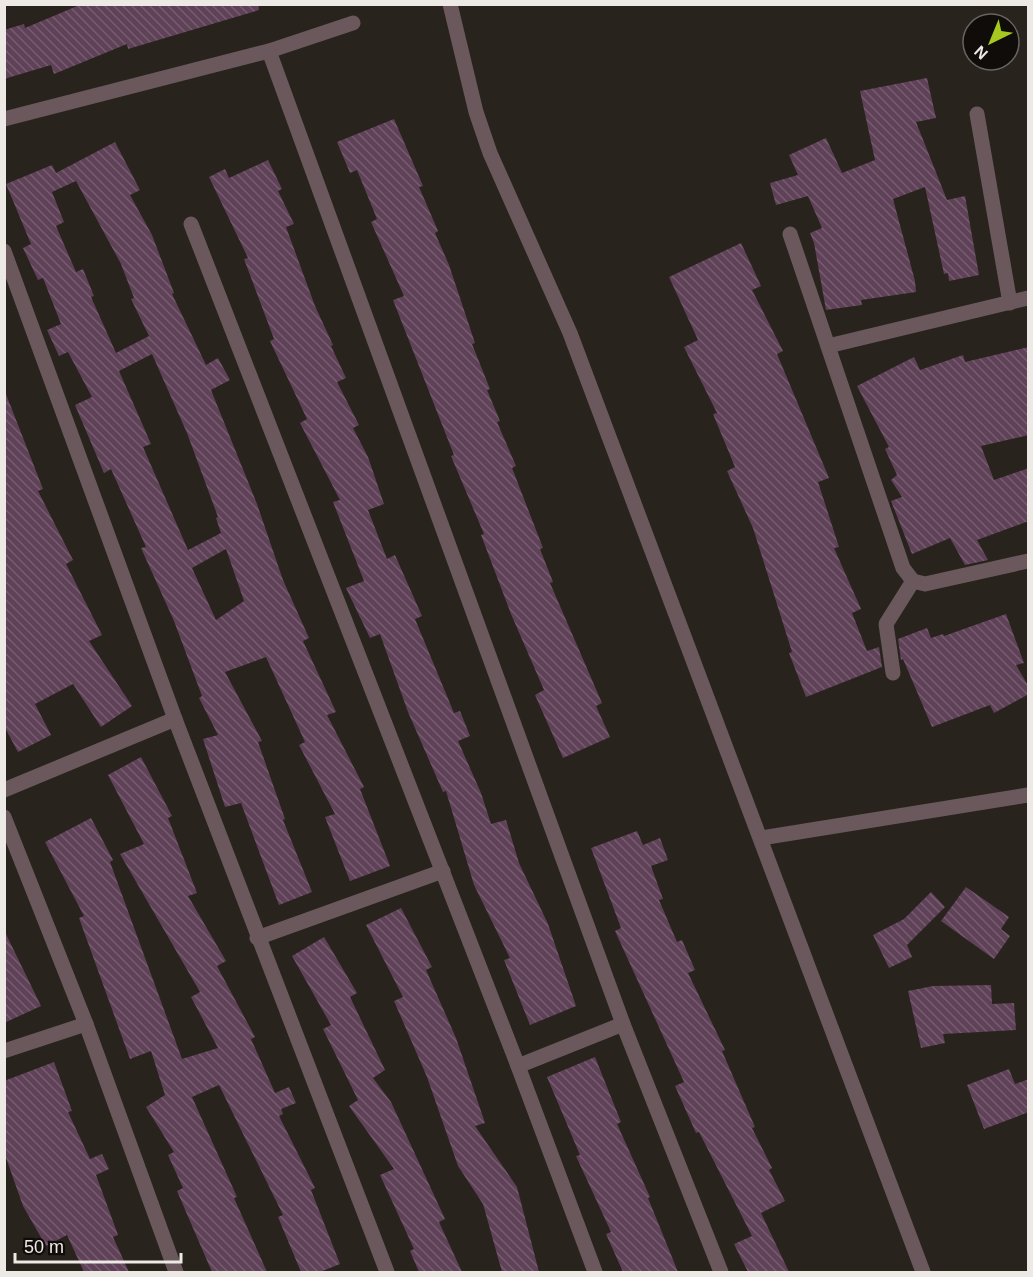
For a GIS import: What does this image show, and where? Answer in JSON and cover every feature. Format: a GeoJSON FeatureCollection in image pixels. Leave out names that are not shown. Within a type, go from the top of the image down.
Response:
{"type":"FeatureCollection","features":[{"type":"Feature","properties":{"kind":"street"},"geometry":{"type":"LineString","coordinates":[[450,4],[476,112],[490,153],[570,333],[923,1272]]}},
{"type":"Feature","properties":{"kind":"street"},"geometry":{"type":"LineString","coordinates":[[4,119],[268,51],[353,23]]}},
{"type":"Feature","properties":{"kind":"street"},"geometry":{"type":"LineString","coordinates":[[268,51],[623,1024],[721,1272]]}},
{"type":"Feature","properties":{"kind":"street"},"geometry":{"type":"LineString","coordinates":[[977,114],[1010,303]]}},
{"type":"Feature","properties":{"kind":"street"},"geometry":{"type":"LineString","coordinates":[[191,224],[443,871],[595,1272]]}},
{"type":"Feature","properties":{"kind":"street"},"geometry":{"type":"LineString","coordinates":[[790,234],[903,568],[913,581],[925,584],[1029,561]]}},
{"type":"Feature","properties":{"kind":"street"},"geometry":{"type":"LineString","coordinates":[[4,251],[174,719],[387,1272]]}},
{"type":"Feature","properties":{"kind":"street"},"geometry":{"type":"LineString","coordinates":[[828,346],[1029,298]]}},
{"type":"Feature","properties":{"kind":"street"},"geometry":{"type":"LineString","coordinates":[[893,673],[886,624],[913,581]]}},
{"type":"Feature","properties":{"kind":"street"},"geometry":{"type":"LineString","coordinates":[[4,790],[174,719]]}},
{"type":"Feature","properties":{"kind":"street"},"geometry":{"type":"LineString","coordinates":[[761,838],[1029,795]]}},
{"type":"Feature","properties":{"kind":"street"},"geometry":{"type":"LineString","coordinates":[[4,817],[86,1024],[176,1272]]}},
{"type":"Feature","properties":{"kind":"street"},"geometry":{"type":"LineString","coordinates":[[257,938],[443,871]]}},
{"type":"Feature","properties":{"kind":"street"},"geometry":{"type":"LineString","coordinates":[[4,1051],[86,1024]]}},
{"type":"Feature","properties":{"kind":"street"},"geometry":{"type":"LineString","coordinates":[[518,1066],[623,1024]]}},
{"type":"Feature","properties":{"kind":"building"},"geometry":{"type":"Polygon","coordinates":[[[82,4],[258,4],[259,10],[128,49],[127,44],[54,74],[51,65],[4,79],[4,30],[24,24],[25,28],[82,4]]]}},
{"type":"Feature","properties":{"kind":"building"},"geometry":{"type":"Polygon","coordinates":[[[927,78],[936,118],[916,122],[947,200],[965,196],[979,275],[949,281],[948,273],[944,274],[925,187],[893,199],[916,292],[861,300],[862,305],[826,310],[814,243],[810,233],[822,228],[808,196],[776,205],[770,183],[798,175],[789,155],[826,138],[842,173],[875,160],[860,91],[927,78]]]}},
{"type":"Feature","properties":{"kind":"building"},"geometry":{"type":"Polygon","coordinates":[[[394,119],[423,186],[419,187],[438,231],[435,233],[449,265],[475,343],[472,344],[500,421],[497,422],[516,466],[512,468],[543,548],[540,549],[553,582],[550,583],[602,703],[596,706],[610,737],[563,758],[535,695],[544,690],[511,614],[481,535],[484,534],[451,456],[454,455],[393,300],[404,296],[371,222],[377,219],[357,170],[350,173],[337,142],[394,119]]]}},
{"type":"Feature","properties":{"kind":"building"},"geometry":{"type":"Polygon","coordinates":[[[115,142],[140,190],[130,195],[152,235],[174,293],[172,294],[206,365],[218,358],[230,380],[211,390],[257,504],[283,580],[309,638],[303,641],[336,712],[327,715],[364,787],[360,789],[390,866],[350,881],[325,817],[335,814],[299,745],[305,742],[266,657],[225,672],[262,741],[258,742],[285,819],[283,820],[312,892],[279,905],[241,803],[225,807],[203,739],[218,735],[199,698],[202,696],[174,621],[141,548],[146,547],[111,469],[104,473],[75,405],[92,397],[68,352],[59,356],[47,330],[61,324],[43,278],[38,280],[23,248],[31,244],[6,184],[52,165],[56,173],[115,142]],[[76,181],[52,192],[64,222],[56,226],[76,272],[83,269],[94,296],[91,297],[116,353],[149,336],[131,299],[134,298],[121,264],[76,181]],[[152,354],[119,371],[151,444],[143,447],[188,550],[221,533],[216,518],[218,517],[187,433],[152,354]],[[226,549],[192,568],[216,620],[244,601],[226,549]]]}},
{"type":"Feature","properties":{"kind":"building"},"geometry":{"type":"Polygon","coordinates":[[[268,160],[282,189],[278,191],[294,224],[286,227],[315,306],[346,378],[337,382],[359,425],[353,428],[368,457],[384,504],[368,510],[387,559],[395,555],[422,616],[415,619],[454,713],[460,711],[470,736],[458,741],[481,793],[491,824],[506,820],[519,863],[548,924],[576,1006],[530,1025],[504,960],[510,958],[474,885],[446,791],[443,792],[408,712],[380,634],[370,638],[346,588],[364,581],[333,502],[340,500],[300,423],[307,419],[270,341],[274,339],[244,259],[248,258],[209,177],[225,169],[229,178],[268,160]]]}},
{"type":"Feature","properties":{"kind":"building"},"geometry":{"type":"Polygon","coordinates":[[[741,243],[761,286],[752,290],[783,351],[777,354],[829,478],[818,482],[839,547],[834,548],[861,609],[852,613],[867,651],[879,647],[882,667],[806,697],[789,653],[792,652],[753,528],[727,471],[735,467],[713,414],[717,413],[684,347],[698,340],[669,277],[741,243]]]}},
{"type":"Feature","properties":{"kind":"building"},"geometry":{"type":"Polygon","coordinates":[[[1029,347],[1029,435],[981,446],[994,480],[1029,468],[1029,521],[977,540],[988,560],[965,565],[950,538],[912,554],[891,501],[902,497],[891,480],[897,475],[885,449],[889,447],[857,386],[914,357],[920,370],[963,355],[965,362],[1029,347]]]}},
{"type":"Feature","properties":{"kind":"building"},"geometry":{"type":"Polygon","coordinates":[[[4,389],[43,489],[38,491],[73,560],[66,564],[102,635],[89,641],[132,706],[101,727],[73,684],[35,704],[51,735],[18,752],[4,726],[4,389]]]}},
{"type":"Feature","properties":{"kind":"building"},"geometry":{"type":"Polygon","coordinates":[[[1006,614],[1024,663],[1016,665],[1029,687],[1029,694],[994,713],[990,705],[932,727],[903,659],[901,660],[898,639],[927,628],[931,638],[943,634],[944,636],[1006,614]]]}},
{"type":"Feature","properties":{"kind":"building"},"geometry":{"type":"Polygon","coordinates":[[[141,757],[172,816],[168,818],[197,893],[188,896],[226,961],[217,966],[255,1037],[251,1039],[275,1093],[289,1087],[296,1103],[281,1109],[283,1114],[279,1116],[315,1188],[311,1190],[340,1264],[320,1272],[301,1272],[278,1217],[283,1215],[219,1085],[192,1097],[237,1197],[234,1198],[267,1272],[212,1272],[177,1191],[183,1188],[168,1155],[174,1152],[146,1107],[165,1095],[151,1051],[130,1059],[79,918],[84,916],[45,842],[91,818],[113,860],[110,862],[182,1059],[218,1048],[191,997],[200,992],[120,854],[144,844],[108,775],[141,757]]]}},
{"type":"Feature","properties":{"kind":"building"},"geometry":{"type":"Polygon","coordinates":[[[637,831],[643,845],[660,838],[668,860],[651,866],[663,899],[659,900],[677,942],[682,940],[695,970],[688,973],[725,1050],[722,1051],[755,1127],[752,1128],[772,1168],[769,1170],[785,1201],[761,1213],[789,1272],[748,1272],[734,1244],[752,1236],[699,1132],[696,1133],[675,1086],[684,1082],[615,931],[621,928],[591,848],[637,831]]]}},
{"type":"Feature","properties":{"kind":"building"},"geometry":{"type":"Polygon","coordinates":[[[966,887],[1009,917],[1001,929],[1010,936],[994,959],[941,921],[966,887]]]}},
{"type":"Feature","properties":{"kind":"building"},"geometry":{"type":"Polygon","coordinates":[[[931,892],[945,907],[907,945],[912,957],[889,968],[873,935],[904,919],[931,892]]]}},
{"type":"Feature","properties":{"kind":"building"},"geometry":{"type":"Polygon","coordinates":[[[401,908],[432,967],[426,970],[456,1038],[485,1123],[475,1126],[517,1187],[539,1272],[502,1272],[483,1204],[458,1166],[427,1077],[394,1001],[403,997],[366,925],[401,908]]]}},
{"type":"Feature","properties":{"kind":"building"},"geometry":{"type":"Polygon","coordinates":[[[4,930],[41,1006],[4,1023],[4,930]]]}},
{"type":"Feature","properties":{"kind":"building"},"geometry":{"type":"Polygon","coordinates":[[[324,937],[357,993],[350,997],[385,1070],[373,1078],[391,1102],[445,1219],[439,1222],[462,1272],[419,1272],[410,1251],[414,1249],[380,1175],[394,1169],[349,1106],[358,1100],[323,1029],[331,1025],[292,956],[324,937]]]}},
{"type":"Feature","properties":{"kind":"building"},"geometry":{"type":"Polygon","coordinates":[[[991,985],[992,1004],[1014,1003],[1016,1030],[943,1034],[945,1043],[921,1048],[908,991],[933,986],[991,985]]]}},
{"type":"Feature","properties":{"kind":"building"},"geometry":{"type":"Polygon","coordinates":[[[595,1057],[621,1122],[617,1124],[650,1197],[648,1198],[678,1272],[623,1272],[606,1234],[611,1232],[576,1156],[580,1155],[547,1077],[595,1057]]]}},
{"type":"Feature","properties":{"kind":"building"},"geometry":{"type":"Polygon","coordinates":[[[54,1062],[72,1111],[68,1112],[90,1159],[102,1154],[109,1169],[96,1175],[118,1235],[113,1237],[129,1272],[84,1272],[67,1235],[46,1246],[23,1206],[4,1152],[4,1081],[54,1062]]]}},
{"type":"Feature","properties":{"kind":"building"},"geometry":{"type":"Polygon","coordinates":[[[1009,1069],[1015,1084],[1029,1079],[1029,1112],[984,1129],[967,1085],[1009,1069]]]}}]}
